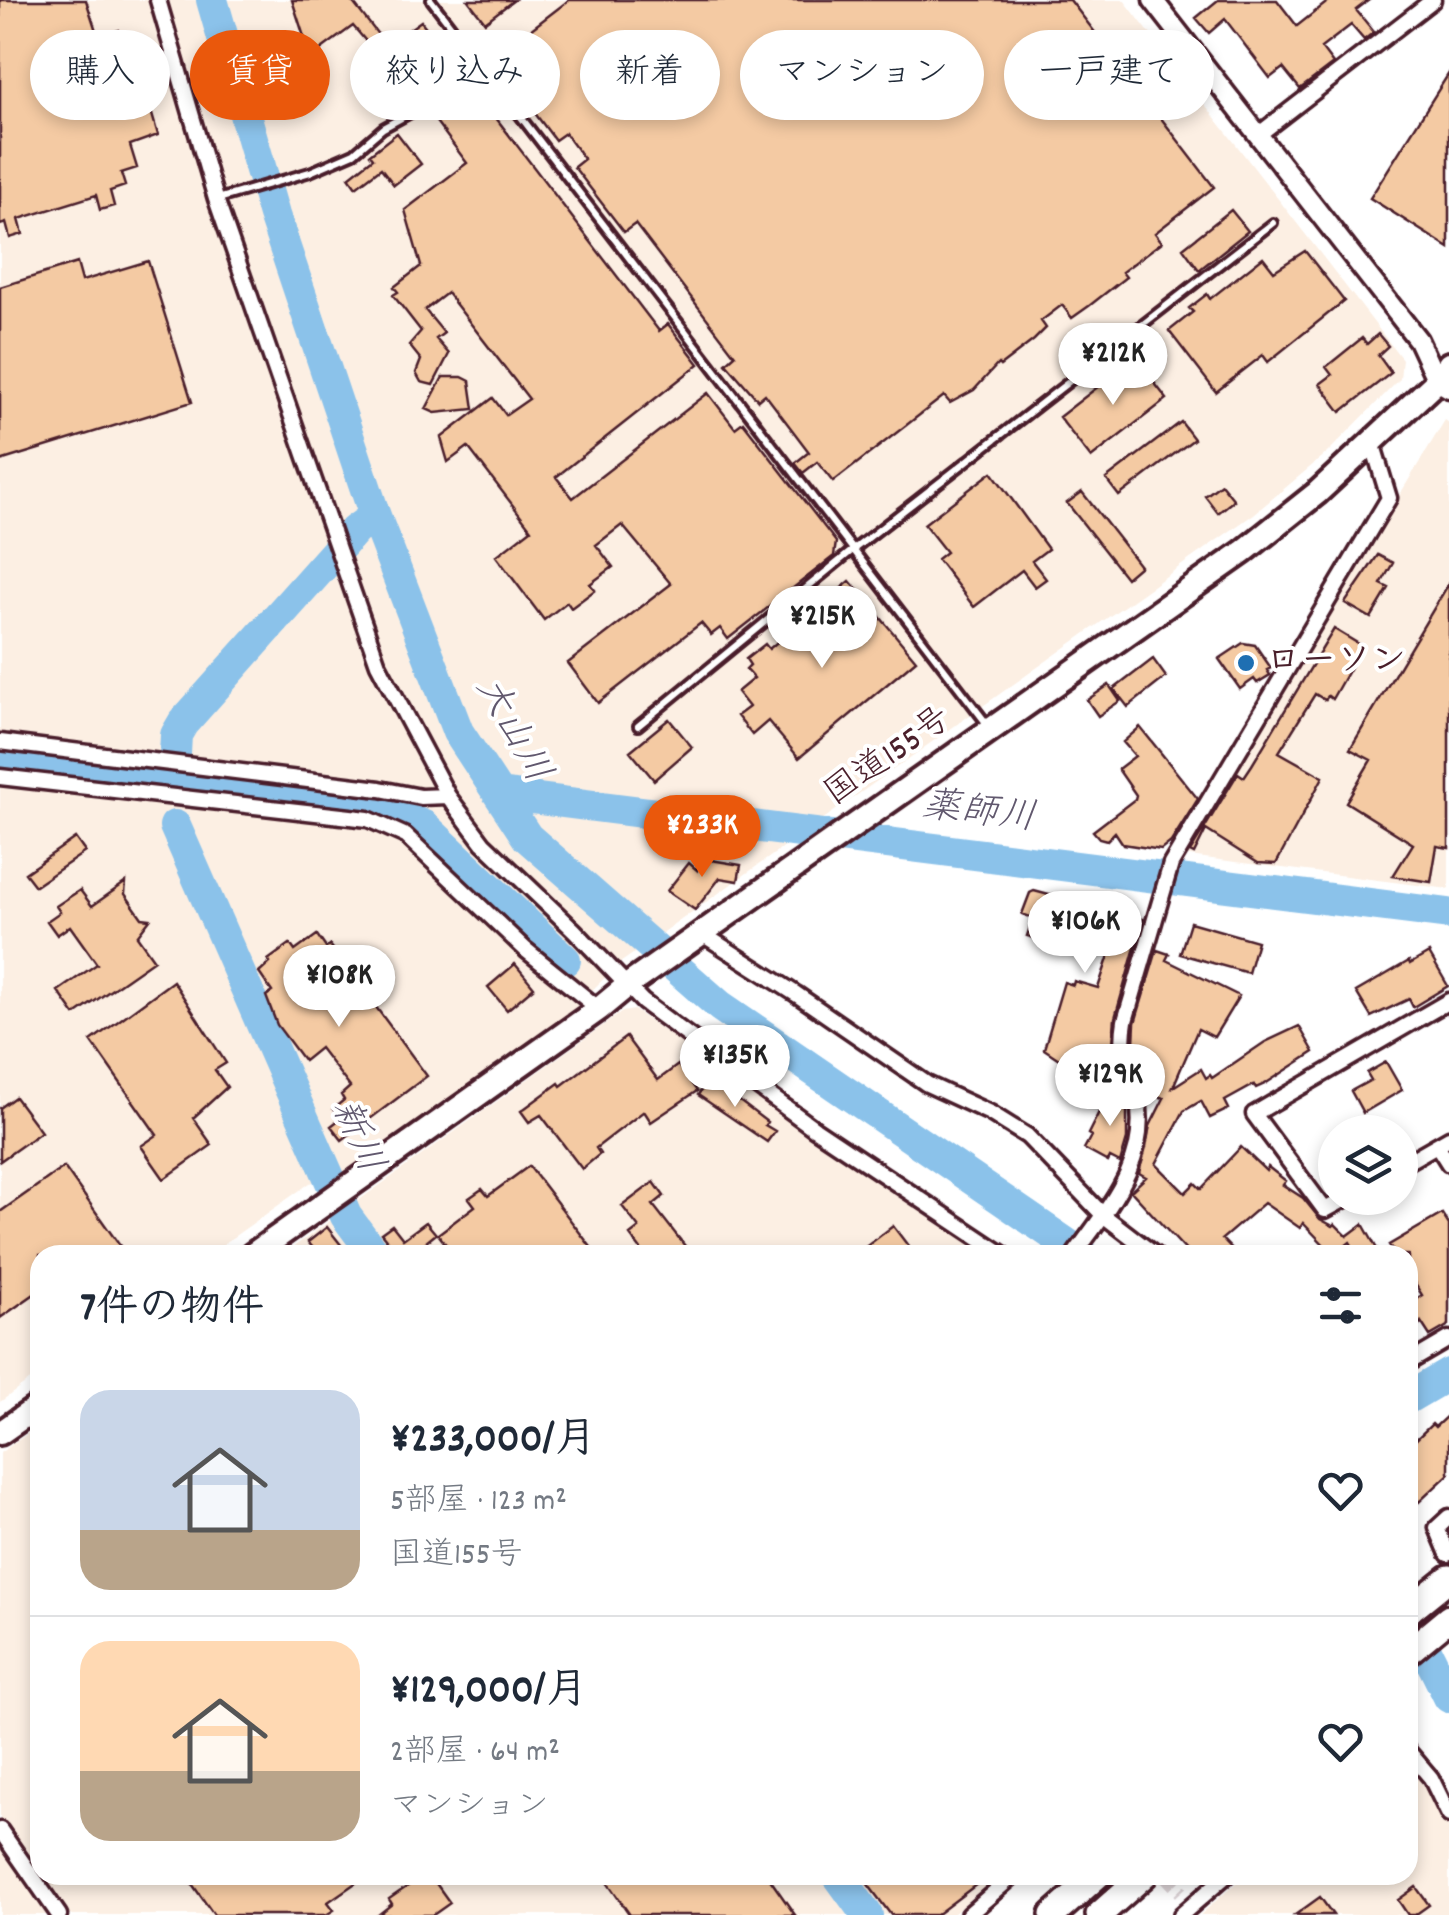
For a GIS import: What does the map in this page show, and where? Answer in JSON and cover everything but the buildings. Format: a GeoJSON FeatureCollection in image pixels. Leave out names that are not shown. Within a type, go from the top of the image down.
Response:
{"type":"FeatureCollection","features":[{"type":"Feature","properties":{"kind":"highway","name":"国道155号"},"geometry":{"type":"LineString","coordinates":[[266,1245],[1243,552],[1317,493],[1445,378]]}},
{"type":"Feature","properties":{"kind":"highway"},"geometry":{"type":"LineString","coordinates":[[0,1433],[30,1412]]}},
{"type":"Feature","properties":{"kind":"highway"},"geometry":{"type":"LineString","coordinates":[[1418,1603],[1445,1581]]}},
{"type":"Feature","properties":{"kind":"highway"},"geometry":{"type":"LineString","coordinates":[[1418,1644],[1449,1618]]}},
{"type":"Feature","properties":{"kind":"highway"},"geometry":{"type":"LineString","coordinates":[[1052,1915],[1086,1885]]}},
{"type":"Feature","properties":{"kind":"highway"},"geometry":{"type":"LineString","coordinates":[[1099,1915],[1133,1885]]}},
{"type":"Feature","properties":{"kind":"street"},"geometry":{"type":"LineString","coordinates":[[158,0],[216,200],[378,664],[448,796],[484,844],[643,1002],[815,1129],[989,1245]]}},
{"type":"Feature","properties":{"kind":"street"},"geometry":{"type":"LineString","coordinates":[[1153,0],[1445,378]]}},
{"type":"Feature","properties":{"kind":"street"},"geometry":{"type":"LineString","coordinates":[[1258,135],[1432,0]]}},
{"type":"Feature","properties":{"kind":"street"},"geometry":{"type":"LineString","coordinates":[[1081,1245],[1119,1193],[1134,1163],[1141,1126],[1137,1094],[1121,1047],[1124,1022],[1171,864],[1389,498],[1372,442]]}},
{"type":"Feature","properties":{"kind":"street"},"geometry":{"type":"LineString","coordinates":[[0,742],[380,788],[422,797],[448,796]]}},
{"type":"Feature","properties":{"kind":"street"},"geometry":{"type":"LineString","coordinates":[[0,777],[368,819],[406,836],[526,950],[599,1009]]}},
{"type":"Feature","properties":{"kind":"street"},"geometry":{"type":"LineString","coordinates":[[701,933],[927,1084],[990,1113],[1027,1136],[1100,1219],[1140,1245]]}},
{"type":"Feature","properties":{"kind":"street"},"geometry":{"type":"LineString","coordinates":[[1318,1201],[1254,1114],[1449,1000]]}},
{"type":"Feature","properties":{"kind":"street"},"geometry":{"type":"LineString","coordinates":[[1418,1156],[1443,1141],[1449,1164]]}},
{"type":"Feature","properties":{"kind":"street"},"geometry":{"type":"LineString","coordinates":[[1418,1357],[1449,1339]]}},
{"type":"Feature","properties":{"kind":"street"},"geometry":{"type":"LineString","coordinates":[[1448,1554],[1436,1528],[1449,1518]]}},
{"type":"Feature","properties":{"kind":"street"},"geometry":{"type":"LineString","coordinates":[[1418,1763],[1431,1778],[1449,1815]]}},
{"type":"Feature","properties":{"kind":"street"},"geometry":{"type":"LineString","coordinates":[[0,1830],[30,1873]]}},
{"type":"Feature","properties":{"kind":"street"},"geometry":{"type":"LineString","coordinates":[[38,1885],[59,1915]]}},
{"type":"Feature","properties":{"kind":"street"},"geometry":{"type":"LineString","coordinates":[[968,1915],[1002,1885]]}},
{"type":"Feature","properties":{"kind":"street"},"geometry":{"type":"LineString","coordinates":[[1181,1892],[1187,1910],[1216,1885]]}},
{"type":"Feature","properties":{"kind":"lane"},"geometry":{"type":"LineString","coordinates":[[430,0],[453,30]]}},
{"type":"Feature","properties":{"kind":"lane"},"geometry":{"type":"LineString","coordinates":[[216,200],[310,172],[354,153],[398,120]]}},
{"type":"Feature","properties":{"kind":"lane"},"geometry":{"type":"LineString","coordinates":[[523,120],[991,730]]}},
{"type":"Feature","properties":{"kind":"lane"},"geometry":{"type":"LineString","coordinates":[[638,726],[854,550],[1274,223]]}},
{"type":"Feature","properties":{"kind":"shaded area"},"geometry":{"type":"Polygon","coordinates":[[[0,0],[1124,0],[1147,30],[1004,30],[1004,120],[1214,120],[1214,116],[1402,359],[1400,379],[1327,453],[1254,514],[620,963],[581,1001],[579,1011],[350,1172],[310,1183],[222,1245],[30,1245],[30,1380],[0,1402],[0,0]]]}},
{"type":"Feature","properties":{"kind":"shaded area"},"geometry":{"type":"Polygon","coordinates":[[[1445,420],[1449,423],[1449,889],[1181,855],[1445,420]]]}},
{"type":"Feature","properties":{"kind":"shaded area"},"geometry":{"type":"Polygon","coordinates":[[[634,1010],[975,1245],[296,1245],[622,1012],[634,1010]]]}},
{"type":"Feature","properties":{"kind":"shaded area"},"geometry":{"type":"Polygon","coordinates":[[[30,1432],[30,1885],[986,1885],[952,1915],[0,1915],[0,1453],[30,1432]]]}},
{"type":"Feature","properties":{"kind":"shaded area"},"geometry":{"type":"Polygon","coordinates":[[[1418,1773],[1449,1829],[1449,1915],[1200,1915],[1234,1885],[1418,1885],[1418,1773]]]}},
{"type":"Feature","properties":{"kind":"waterway","name":"大山川"},"geometry":{"type":"LineString","coordinates":[[212,0],[274,215],[375,516],[458,732],[527,837],[720,1006],[1068,1245]]}},
{"type":"Feature","properties":{"kind":"waterway"},"geometry":{"type":"LineString","coordinates":[[175,754],[176,735],[183,723],[355,530],[375,516]]}},
{"type":"Feature","properties":{"kind":"waterway"},"geometry":{"type":"LineString","coordinates":[[0,762],[376,806],[424,826],[565,960]]}},
{"type":"Feature","properties":{"kind":"waterway","name":"薬師川"},"geometry":{"type":"LineString","coordinates":[[499,794],[1449,914]]}},
{"type":"Feature","properties":{"kind":"waterway","name":"新川"},"geometry":{"type":"LineString","coordinates":[[175,826],[346,1216],[368,1245]]}},
{"type":"Feature","properties":{"kind":"waterway"},"geometry":{"type":"LineString","coordinates":[[1418,1392],[1449,1374]]}},
{"type":"Feature","properties":{"kind":"waterway","name":"大山川"},"geometry":{"type":"LineString","coordinates":[[1418,1634],[1449,1697]]}},
{"type":"Feature","properties":{"kind":"waterway","name":"新川"},"geometry":{"type":"LineString","coordinates":[[845,1885],[867,1915]]}},
{"type":"Feature","properties":{"kind":"tunnel"},"geometry":{"type":"LineString","coordinates":[[1174,1885],[1181,1892]]}},
{"type":"Feature","properties":{"kind":"place","name":"ローソン"},"geometry":{"type":"Point","coordinates":[1246,663]}}]}
